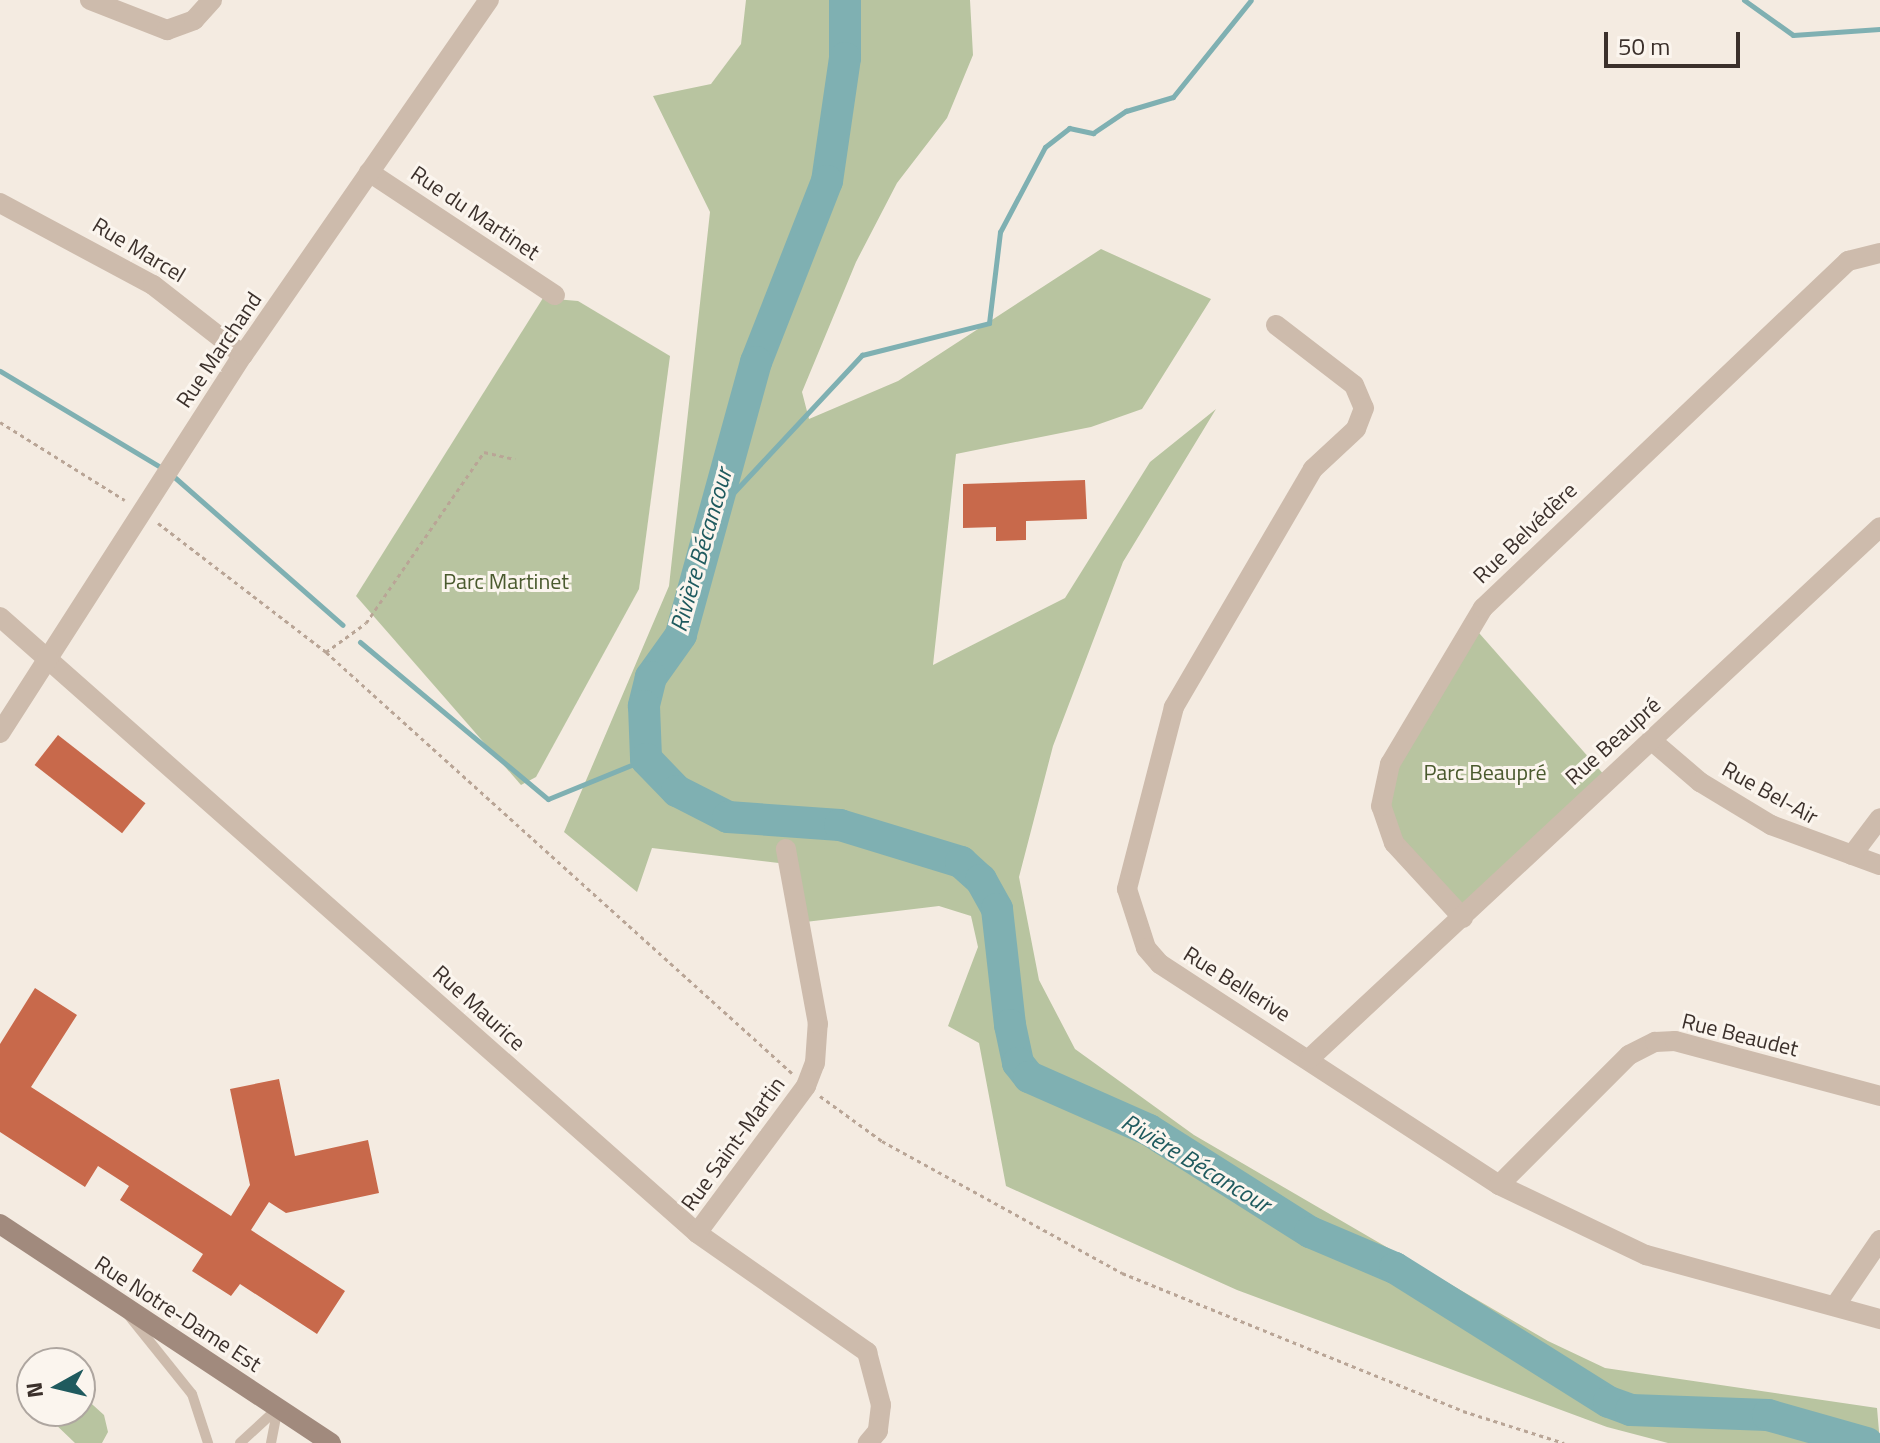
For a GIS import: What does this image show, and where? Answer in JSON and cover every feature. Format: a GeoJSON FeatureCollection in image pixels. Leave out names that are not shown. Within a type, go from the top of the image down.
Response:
{"type":"FeatureCollection","features":[{"type":"Feature","properties":{"kind":"street"},"geometry":{"type":"LineString","coordinates":[[90,0],[167,30],[194,20],[212,0]]}},
{"type":"Feature","properties":{"kind":"street","name":"Rue Marchand"},"geometry":{"type":"LineString","coordinates":[[0,733],[243,355],[489,0]]}},
{"type":"Feature","properties":{"kind":"street","name":"Rue du Martinet"},"geometry":{"type":"LineString","coordinates":[[369,172],[555,295]]}},
{"type":"Feature","properties":{"kind":"street","name":"Rue Marcel"},"geometry":{"type":"LineString","coordinates":[[0,203],[153,285],[243,355]]}},
{"type":"Feature","properties":{"kind":"street","name":"Rue Belvédère"},"geometry":{"type":"LineString","coordinates":[[1463,918],[1394,843],[1381,806],[1390,764],[1472,625],[1497,590],[1837,272],[1876,252]]}},
{"type":"Feature","properties":{"kind":"street","name":"Rue Bellerive"},"geometry":{"type":"LineString","coordinates":[[1276,325],[1354,385],[1362,395],[1361,419],[1313,469],[1174,707],[1127,889],[1136,930],[1160,964],[1499,1185],[1646,1255],[1880,1319]]}},
{"type":"Feature","properties":{"kind":"street","name":"Rue Beaupré"},"geometry":{"type":"LineString","coordinates":[[1309,1059],[1880,527]]}},
{"type":"Feature","properties":{"kind":"street","name":"Rue Maurice"},"geometry":{"type":"LineString","coordinates":[[0,617],[51,656],[697,1233],[867,1352],[881,1405],[878,1431],[868,1443]]}},
{"type":"Feature","properties":{"kind":"street","name":"Rue Bel-Air"},"geometry":{"type":"LineString","coordinates":[[1651,740],[1678,766],[1771,825],[1880,865]]}},
{"type":"Feature","properties":{"kind":"street"},"geometry":{"type":"LineString","coordinates":[[1852,855],[1880,818]]}},
{"type":"Feature","properties":{"kind":"street","name":"Rue Saint-Martin"},"geometry":{"type":"LineString","coordinates":[[697,1233],[806,1086],[815,1063],[818,1024],[786,849]]}},
{"type":"Feature","properties":{"kind":"street","name":"Rue Beaudet"},"geometry":{"type":"LineString","coordinates":[[1499,1185],[1629,1055],[1655,1042],[1675,1041],[1880,1096]]}},
{"type":"Feature","properties":{"kind":"street","name":"Rue Notre-Dame Est"},"geometry":{"type":"LineString","coordinates":[[0,1224],[331,1443]]}},
{"type":"Feature","properties":{"kind":"street"},"geometry":{"type":"LineString","coordinates":[[1835,1306],[1880,1240]]}},
{"type":"Feature","properties":{"kind":"lane"},"geometry":{"type":"LineString","coordinates":[[123,1307],[142,1339],[192,1394],[208,1443]]}},
{"type":"Feature","properties":{"kind":"lane"},"geometry":{"type":"LineString","coordinates":[[240,1443],[278,1408]]}},
{"type":"Feature","properties":{"kind":"lane"},"geometry":{"type":"LineString","coordinates":[[271,1443],[278,1408]]}},
{"type":"Feature","properties":{"kind":"path"},"geometry":{"type":"LineString","coordinates":[[0,422],[143,511],[326,652],[806,1086],[882,1141],[1122,1273],[1463,1411],[1564,1443]]}},
{"type":"Feature","properties":{"kind":"path"},"geometry":{"type":"LineString","coordinates":[[326,652],[366,623],[484,452],[515,459]]}},
{"type":"Feature","properties":{"kind":"green space"},"geometry":{"type":"Polygon","coordinates":[[[746,0],[970,0],[973,55],[947,118],[897,183],[856,262],[802,392],[809,419],[898,381],[1101,249],[1211,299],[1142,409],[1091,427],[956,454],[933,665],[1065,598],[1150,462],[1216,409],[1123,562],[1053,746],[1019,877],[1039,980],[1075,1049],[1194,1135],[1548,1341],[1605,1368],[1877,1408],[1880,1443],[1668,1443],[1607,1427],[1237,1290],[1006,1186],[979,1043],[948,1026],[978,947],[971,916],[939,906],[797,923],[787,864],[652,848],[637,892],[564,832],[669,586],[710,212],[653,96],[711,84],[741,44],[746,0]]]}},
{"type":"Feature","properties":{"kind":"green space","name":"Parc Martinet"},"geometry":{"type":"Polygon","coordinates":[[[543,298],[578,301],[670,356],[639,589],[536,777],[521,785],[356,596],[543,298]]]}},
{"type":"Feature","properties":{"kind":"green space","name":"Parc Beaupré"},"geometry":{"type":"Polygon","coordinates":[[[1472,625],[1606,777],[1463,918],[1405,858],[1383,783],[1472,625]]]}},
{"type":"Feature","properties":{"kind":"green space"},"geometry":{"type":"Polygon","coordinates":[[[96,1408],[104,1415],[108,1432],[102,1443],[75,1443],[58,1427],[96,1427],[96,1408]]]}},
{"type":"Feature","properties":{"kind":"building"},"geometry":{"type":"Polygon","coordinates":[[[1085,480],[1087,519],[1026,521],[1026,540],[996,541],[996,527],[963,528],[963,484],[1085,480]]]}},
{"type":"Feature","properties":{"kind":"building"},"geometry":{"type":"Polygon","coordinates":[[[58,735],[145,803],[122,833],[35,765],[58,735]]]}},
{"type":"Feature","properties":{"kind":"building"},"geometry":{"type":"Polygon","coordinates":[[[35,988],[77,1015],[31,1087],[231,1216],[250,1185],[230,1089],[279,1079],[295,1156],[368,1140],[379,1193],[286,1213],[269,1202],[251,1230],[345,1291],[317,1334],[240,1284],[231,1296],[192,1271],[203,1254],[120,1200],[129,1186],[98,1166],[85,1187],[0,1132],[0,1044],[35,988]]]}},
{"type":"Feature","properties":{"kind":"waterway","name":"Rivière Bécancour"},"geometry":{"type":"LineString","coordinates":[[845,0],[845,58],[827,181],[756,362],[681,635],[651,677],[644,706],[646,759],[677,791],[728,817],[840,825],[961,862],[981,880],[997,909],[1010,1025],[1018,1063],[1029,1077],[1149,1130],[1310,1232],[1395,1268],[1609,1402],[1631,1410],[1768,1415],[1867,1443]]}},
{"type":"Feature","properties":{"kind":"waterway"},"geometry":{"type":"LineString","coordinates":[[708,520],[862,355],[989,323],[1000,232],[1045,147],[1069,128],[1093,133],[1126,111],[1173,97],[1251,0]]}},
{"type":"Feature","properties":{"kind":"waterway"},"geometry":{"type":"LineString","coordinates":[[1744,0],[1793,35],[1880,29]]}},
{"type":"Feature","properties":{"kind":"waterway"},"geometry":{"type":"LineString","coordinates":[[0,371],[164,469]]}},
{"type":"Feature","properties":{"kind":"waterway"},"geometry":{"type":"LineString","coordinates":[[172,475],[343,625]]}},
{"type":"Feature","properties":{"kind":"waterway"},"geometry":{"type":"LineString","coordinates":[[360,642],[548,799],[646,759]]}}]}
